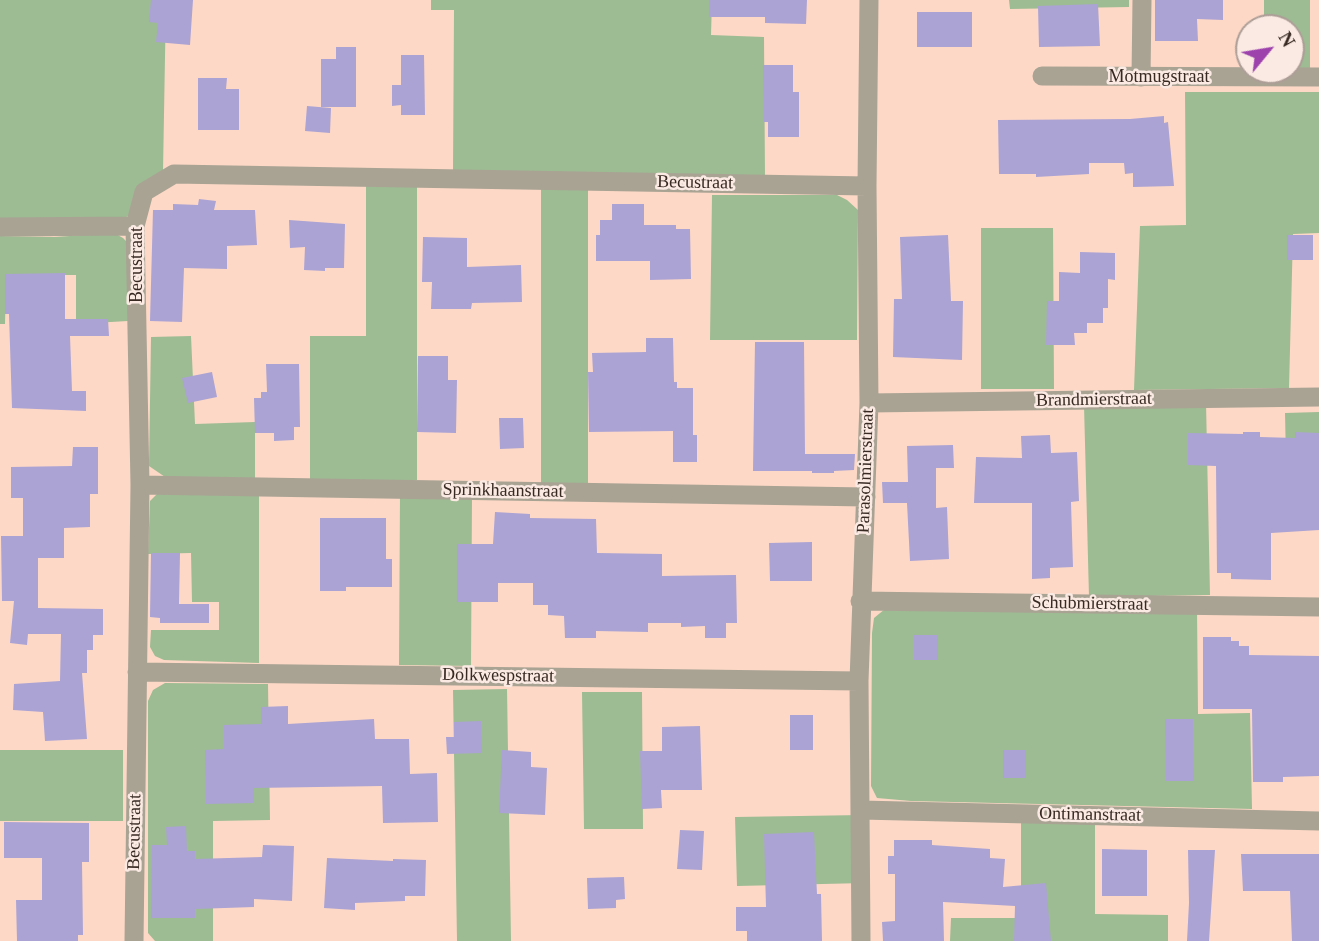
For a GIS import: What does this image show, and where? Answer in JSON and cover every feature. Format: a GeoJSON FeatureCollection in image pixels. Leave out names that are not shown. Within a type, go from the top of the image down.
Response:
{"type":"FeatureCollection","features":[{"type":"Feature","properties":{"kind":"street","name":"Parasolmierstraat"},"geometry":{"type":"LineString","coordinates":[[861,941],[859,681],[869,403],[869,0]]}},
{"type":"Feature","properties":{"kind":"street"},"geometry":{"type":"LineString","coordinates":[[1141,77],[1142,0]]}},
{"type":"Feature","properties":{"kind":"street","name":"Motmugstraat"},"geometry":{"type":"LineString","coordinates":[[1042,76],[1319,77]]}},
{"type":"Feature","properties":{"kind":"street","name":"Becustraat"},"geometry":{"type":"LineString","coordinates":[[134,941],[140,485],[135,226],[144,192],[174,174],[867,186]]}},
{"type":"Feature","properties":{"kind":"street"},"geometry":{"type":"LineString","coordinates":[[0,227],[135,226]]}},
{"type":"Feature","properties":{"kind":"street","name":"Brandmierstraat"},"geometry":{"type":"LineString","coordinates":[[869,403],[1319,397]]}},
{"type":"Feature","properties":{"kind":"street","name":"Sprinkhaanstraat"},"geometry":{"type":"LineString","coordinates":[[140,485],[866,497]]}},
{"type":"Feature","properties":{"kind":"street","name":"Schubmierstraat"},"geometry":{"type":"LineString","coordinates":[[860,601],[1319,607]]}},
{"type":"Feature","properties":{"kind":"street","name":"Dolkwespstraat"},"geometry":{"type":"LineString","coordinates":[[138,672],[859,681]]}},
{"type":"Feature","properties":{"kind":"street","name":"Ontimanstraat"},"geometry":{"type":"LineString","coordinates":[[861,810],[1319,821]]}},
{"type":"Feature","properties":{"kind":"green space"},"geometry":{"type":"Polygon","coordinates":[[[0,0],[166,0],[163,171],[129,216],[113,222],[0,223],[0,0]]]}},
{"type":"Feature","properties":{"kind":"green space"},"geometry":{"type":"Polygon","coordinates":[[[431,0],[712,0],[711,35],[764,37],[765,179],[453,170],[454,10],[431,10],[431,0]]]}},
{"type":"Feature","properties":{"kind":"green space"},"geometry":{"type":"Polygon","coordinates":[[[1009,0],[1129,0],[1129,7],[1010,9],[1009,0]]]}},
{"type":"Feature","properties":{"kind":"green space"},"geometry":{"type":"Polygon","coordinates":[[[1264,0],[1310,0],[1310,71],[1305,71],[1305,14],[1264,14],[1264,0]]]}},
{"type":"Feature","properties":{"kind":"green space"},"geometry":{"type":"Polygon","coordinates":[[[1185,92],[1319,92],[1319,233],[1293,234],[1289,388],[1134,390],[1140,226],[1186,225],[1185,92]]]}},
{"type":"Feature","properties":{"kind":"green space"},"geometry":{"type":"Polygon","coordinates":[[[366,186],[417,186],[417,480],[310,480],[310,336],[366,336],[366,186]]]}},
{"type":"Feature","properties":{"kind":"green space"},"geometry":{"type":"Polygon","coordinates":[[[541,188],[588,189],[588,485],[541,485],[541,188]]]}},
{"type":"Feature","properties":{"kind":"green space"},"geometry":{"type":"Polygon","coordinates":[[[712,195],[837,195],[858,210],[857,340],[710,340],[712,195]]]}},
{"type":"Feature","properties":{"kind":"green space"},"geometry":{"type":"Polygon","coordinates":[[[981,228],[1053,228],[1054,389],[981,389],[981,228]]]}},
{"type":"Feature","properties":{"kind":"green space"},"geometry":{"type":"Polygon","coordinates":[[[114,233],[130,245],[128,321],[76,324],[76,275],[6,275],[5,324],[0,324],[0,236],[55,237],[114,233]]]}},
{"type":"Feature","properties":{"kind":"green space"},"geometry":{"type":"Polygon","coordinates":[[[191,336],[195,424],[255,422],[255,480],[168,479],[149,466],[151,337],[191,336]]]}},
{"type":"Feature","properties":{"kind":"green space"},"geometry":{"type":"Polygon","coordinates":[[[1206,402],[1210,595],[1089,597],[1084,405],[1206,402]]]}},
{"type":"Feature","properties":{"kind":"green space"},"geometry":{"type":"Polygon","coordinates":[[[1319,412],[1319,509],[1287,509],[1285,413],[1319,412]]]}},
{"type":"Feature","properties":{"kind":"green space"},"geometry":{"type":"Polygon","coordinates":[[[259,491],[259,663],[164,660],[155,656],[150,647],[151,630],[219,630],[219,602],[192,602],[191,553],[148,554],[150,501],[158,493],[259,491]]]}},
{"type":"Feature","properties":{"kind":"green space"},"geometry":{"type":"Polygon","coordinates":[[[400,493],[472,494],[471,666],[399,665],[400,493]]]}},
{"type":"Feature","properties":{"kind":"green space"},"geometry":{"type":"Polygon","coordinates":[[[885,609],[1197,609],[1198,714],[1250,713],[1252,809],[877,798],[871,786],[872,633],[874,618],[885,609]]]}},
{"type":"Feature","properties":{"kind":"green space"},"geometry":{"type":"Polygon","coordinates":[[[165,683],[268,684],[270,820],[213,821],[213,941],[155,941],[148,933],[148,701],[153,690],[165,683]]]}},
{"type":"Feature","properties":{"kind":"green space"},"geometry":{"type":"Polygon","coordinates":[[[507,689],[511,941],[457,941],[453,690],[507,689]]]}},
{"type":"Feature","properties":{"kind":"green space"},"geometry":{"type":"Polygon","coordinates":[[[582,692],[642,692],[643,829],[584,829],[582,692]]]}},
{"type":"Feature","properties":{"kind":"green space"},"geometry":{"type":"Polygon","coordinates":[[[0,750],[123,750],[123,821],[0,821],[0,750]]]}},
{"type":"Feature","properties":{"kind":"green space"},"geometry":{"type":"Polygon","coordinates":[[[863,815],[865,883],[737,886],[735,817],[863,815]]]}},
{"type":"Feature","properties":{"kind":"green space"},"geometry":{"type":"Polygon","coordinates":[[[1021,820],[1095,821],[1095,914],[1168,915],[1168,941],[950,941],[951,918],[1021,918],[1021,820]]]}},
{"type":"Feature","properties":{"kind":"building"},"geometry":{"type":"Polygon","coordinates":[[[151,0],[193,0],[190,45],[156,42],[158,23],[149,22],[151,0]]]}},
{"type":"Feature","properties":{"kind":"building"},"geometry":{"type":"Polygon","coordinates":[[[709,0],[807,0],[806,24],[765,23],[765,17],[709,17],[709,0]]]}},
{"type":"Feature","properties":{"kind":"building"},"geometry":{"type":"Polygon","coordinates":[[[1155,0],[1223,0],[1223,20],[1197,19],[1198,41],[1155,41],[1155,0]]]}},
{"type":"Feature","properties":{"kind":"building"},"geometry":{"type":"Polygon","coordinates":[[[1098,4],[1100,46],[1039,47],[1038,6],[1098,4]]]}},
{"type":"Feature","properties":{"kind":"building"},"geometry":{"type":"Polygon","coordinates":[[[917,12],[972,12],[972,47],[917,47],[917,12]]]}},
{"type":"Feature","properties":{"kind":"building"},"geometry":{"type":"Polygon","coordinates":[[[336,47],[356,47],[356,107],[321,107],[321,59],[336,59],[336,47]]]}},
{"type":"Feature","properties":{"kind":"building"},"geometry":{"type":"Polygon","coordinates":[[[401,55],[424,55],[425,115],[401,115],[401,105],[392,106],[392,85],[401,85],[401,55]]]}},
{"type":"Feature","properties":{"kind":"building"},"geometry":{"type":"Polygon","coordinates":[[[763,65],[793,65],[793,92],[799,92],[799,137],[768,137],[768,122],[764,122],[763,65]]]}},
{"type":"Feature","properties":{"kind":"building"},"geometry":{"type":"Polygon","coordinates":[[[198,78],[227,78],[226,89],[239,89],[239,130],[198,130],[198,78]]]}},
{"type":"Feature","properties":{"kind":"building"},"geometry":{"type":"Polygon","coordinates":[[[307,106],[331,108],[330,133],[305,131],[307,106]]]}},
{"type":"Feature","properties":{"kind":"building"},"geometry":{"type":"Polygon","coordinates":[[[1164,116],[1164,123],[1168,122],[1174,186],[1133,187],[1133,173],[1125,174],[1124,163],[1089,163],[1089,174],[1036,177],[1036,174],[999,174],[998,120],[1130,119],[1164,116]]]}},
{"type":"Feature","properties":{"kind":"building"},"geometry":{"type":"Polygon","coordinates":[[[199,199],[216,201],[214,210],[255,210],[257,245],[227,246],[227,269],[184,268],[182,322],[150,321],[153,210],[173,210],[173,204],[198,205],[199,199]]]}},
{"type":"Feature","properties":{"kind":"building"},"geometry":{"type":"Polygon","coordinates":[[[612,204],[644,204],[644,225],[676,225],[676,229],[690,229],[691,279],[650,280],[650,261],[596,261],[596,235],[600,235],[600,220],[612,220],[612,204]]]}},
{"type":"Feature","properties":{"kind":"building"},"geometry":{"type":"Polygon","coordinates":[[[289,220],[345,224],[344,268],[304,270],[305,247],[290,248],[289,220]]]}},
{"type":"Feature","properties":{"kind":"building"},"geometry":{"type":"Polygon","coordinates":[[[948,235],[951,301],[963,301],[962,360],[893,357],[894,299],[902,299],[900,237],[948,235]]]}},
{"type":"Feature","properties":{"kind":"building"},"geometry":{"type":"Polygon","coordinates":[[[1287,235],[1313,235],[1313,260],[1287,260],[1287,235]]]}},
{"type":"Feature","properties":{"kind":"building"},"geometry":{"type":"Polygon","coordinates":[[[423,237],[467,238],[467,267],[521,265],[522,302],[472,303],[471,309],[431,309],[432,282],[422,282],[423,237]]]}},
{"type":"Feature","properties":{"kind":"building"},"geometry":{"type":"Polygon","coordinates":[[[1080,252],[1115,253],[1115,280],[1108,279],[1108,308],[1103,308],[1103,323],[1087,323],[1087,333],[1074,333],[1075,345],[1046,345],[1047,301],[1059,301],[1059,272],[1080,273],[1080,252]]]}},
{"type":"Feature","properties":{"kind":"building"},"geometry":{"type":"Polygon","coordinates":[[[65,273],[65,319],[108,319],[109,336],[70,336],[72,391],[86,391],[86,411],[12,408],[5,274],[65,273]]]}},
{"type":"Feature","properties":{"kind":"building"},"geometry":{"type":"Polygon","coordinates":[[[646,338],[673,338],[674,382],[677,382],[677,388],[693,388],[693,435],[697,435],[697,462],[673,462],[673,431],[589,432],[588,372],[593,372],[592,353],[646,352],[646,338]]]}},
{"type":"Feature","properties":{"kind":"building"},"geometry":{"type":"Polygon","coordinates":[[[755,342],[804,342],[805,454],[855,454],[854,470],[834,473],[753,471],[755,342]]]}},
{"type":"Feature","properties":{"kind":"building"},"geometry":{"type":"Polygon","coordinates":[[[418,356],[448,356],[448,380],[457,380],[456,433],[417,432],[418,356]]]}},
{"type":"Feature","properties":{"kind":"building"},"geometry":{"type":"Polygon","coordinates":[[[266,364],[299,364],[300,427],[294,427],[294,440],[274,441],[274,433],[255,433],[254,398],[261,398],[261,392],[267,392],[266,364]]]}},
{"type":"Feature","properties":{"kind":"building"},"geometry":{"type":"Polygon","coordinates":[[[212,372],[217,397],[188,403],[182,378],[212,372]]]}},
{"type":"Feature","properties":{"kind":"building"},"geometry":{"type":"Polygon","coordinates":[[[499,418],[523,418],[524,448],[500,449],[499,418]]]}},
{"type":"Feature","properties":{"kind":"building"},"geometry":{"type":"Polygon","coordinates":[[[1260,432],[1260,437],[1295,438],[1295,432],[1319,433],[1319,530],[1271,533],[1271,580],[1231,579],[1231,573],[1217,573],[1216,466],[1188,465],[1188,433],[1260,432]]]}},
{"type":"Feature","properties":{"kind":"building"},"geometry":{"type":"Polygon","coordinates":[[[1050,435],[1051,453],[1077,452],[1079,501],[1071,502],[1073,567],[1050,568],[1050,578],[1032,579],[1032,503],[974,503],[976,457],[1022,458],[1021,436],[1050,435]]]}},
{"type":"Feature","properties":{"kind":"building"},"geometry":{"type":"Polygon","coordinates":[[[953,445],[954,468],[936,468],[936,508],[947,507],[949,559],[910,561],[907,503],[883,503],[882,482],[908,482],[907,446],[953,445]]]}},
{"type":"Feature","properties":{"kind":"building"},"geometry":{"type":"Polygon","coordinates":[[[73,447],[98,447],[98,494],[90,494],[90,527],[64,528],[64,558],[38,558],[38,608],[103,609],[103,635],[93,635],[93,650],[87,650],[87,673],[82,673],[87,739],[45,741],[43,712],[13,710],[14,684],[60,681],[61,634],[28,634],[27,645],[10,643],[14,601],[2,601],[1,536],[23,536],[23,498],[11,498],[11,467],[72,466],[73,447]]]}},
{"type":"Feature","properties":{"kind":"building"},"geometry":{"type":"Polygon","coordinates":[[[495,512],[530,514],[530,518],[596,519],[597,553],[662,554],[662,576],[736,575],[737,623],[726,623],[726,638],[705,638],[705,626],[681,627],[681,623],[648,623],[648,632],[596,631],[596,638],[565,638],[564,616],[548,615],[548,605],[533,605],[533,583],[498,583],[498,602],[457,602],[457,544],[493,544],[495,512]]]}},
{"type":"Feature","properties":{"kind":"building"},"geometry":{"type":"Polygon","coordinates":[[[320,518],[386,518],[386,559],[392,559],[392,587],[346,587],[346,591],[320,591],[320,518]]]}},
{"type":"Feature","properties":{"kind":"building"},"geometry":{"type":"Polygon","coordinates":[[[812,542],[812,581],[770,581],[769,543],[812,542]]]}},
{"type":"Feature","properties":{"kind":"building"},"geometry":{"type":"Polygon","coordinates":[[[151,553],[180,553],[179,604],[209,604],[209,623],[160,623],[160,618],[150,617],[151,553]]]}},
{"type":"Feature","properties":{"kind":"building"},"geometry":{"type":"Polygon","coordinates":[[[914,635],[938,635],[938,660],[914,660],[914,635]]]}},
{"type":"Feature","properties":{"kind":"building"},"geometry":{"type":"Polygon","coordinates":[[[1203,637],[1231,637],[1231,641],[1239,641],[1239,646],[1249,646],[1249,655],[1319,656],[1319,776],[1283,777],[1283,782],[1253,782],[1252,709],[1203,709],[1203,637]]]}},
{"type":"Feature","properties":{"kind":"building"},"geometry":{"type":"Polygon","coordinates":[[[288,706],[288,724],[374,719],[375,739],[409,739],[410,774],[437,773],[438,822],[383,823],[382,786],[254,788],[254,803],[206,804],[205,750],[224,749],[224,725],[261,724],[261,707],[288,706]]]}},
{"type":"Feature","properties":{"kind":"building"},"geometry":{"type":"Polygon","coordinates":[[[790,715],[813,715],[813,750],[790,750],[790,715]]]}},
{"type":"Feature","properties":{"kind":"building"},"geometry":{"type":"Polygon","coordinates":[[[1165,719],[1193,719],[1194,781],[1166,781],[1165,719]]]}},
{"type":"Feature","properties":{"kind":"building"},"geometry":{"type":"Polygon","coordinates":[[[481,721],[482,753],[447,754],[446,737],[454,737],[454,722],[481,721]]]}},
{"type":"Feature","properties":{"kind":"building"},"geometry":{"type":"Polygon","coordinates":[[[700,726],[702,790],[661,790],[662,808],[642,809],[640,751],[662,751],[662,727],[700,726]]]}},
{"type":"Feature","properties":{"kind":"building"},"geometry":{"type":"Polygon","coordinates":[[[502,750],[531,752],[531,767],[547,768],[545,815],[499,813],[502,750]]]}},
{"type":"Feature","properties":{"kind":"building"},"geometry":{"type":"Polygon","coordinates":[[[1003,750],[1026,750],[1026,778],[1003,778],[1003,750]]]}},
{"type":"Feature","properties":{"kind":"building"},"geometry":{"type":"Polygon","coordinates":[[[4,822],[89,823],[89,862],[82,862],[83,935],[78,935],[78,941],[17,941],[16,900],[42,900],[42,858],[4,858],[4,822]]]}},
{"type":"Feature","properties":{"kind":"building"},"geometry":{"type":"Polygon","coordinates":[[[186,826],[187,851],[195,851],[195,859],[262,857],[263,845],[294,846],[292,901],[254,899],[254,907],[195,909],[195,918],[151,918],[152,845],[167,845],[166,827],[186,826]]]}},
{"type":"Feature","properties":{"kind":"building"},"geometry":{"type":"Polygon","coordinates":[[[680,830],[704,831],[702,870],[677,869],[680,830]]]}},
{"type":"Feature","properties":{"kind":"building"},"geometry":{"type":"Polygon","coordinates":[[[814,832],[817,894],[821,894],[822,941],[747,941],[747,931],[736,931],[736,907],[766,907],[764,834],[814,832]]]}},
{"type":"Feature","properties":{"kind":"building"},"geometry":{"type":"Polygon","coordinates":[[[894,840],[932,840],[932,845],[990,849],[990,858],[1005,859],[1003,887],[1046,883],[1051,941],[1014,941],[1015,906],[943,902],[944,941],[883,941],[882,922],[895,921],[895,874],[888,874],[888,856],[894,856],[894,840]]]}},
{"type":"Feature","properties":{"kind":"building"},"geometry":{"type":"Polygon","coordinates":[[[1102,849],[1147,850],[1147,896],[1102,896],[1102,849]]]}},
{"type":"Feature","properties":{"kind":"building"},"geometry":{"type":"Polygon","coordinates":[[[1188,850],[1215,850],[1209,941],[1187,941],[1188,850]]]}},
{"type":"Feature","properties":{"kind":"building"},"geometry":{"type":"Polygon","coordinates":[[[1241,854],[1319,854],[1319,941],[1292,941],[1290,891],[1243,891],[1241,854]]]}},
{"type":"Feature","properties":{"kind":"building"},"geometry":{"type":"Polygon","coordinates":[[[327,858],[426,860],[425,896],[405,896],[405,901],[355,903],[355,910],[324,908],[327,858]]]}},
{"type":"Feature","properties":{"kind":"building"},"geometry":{"type":"Polygon","coordinates":[[[624,877],[625,899],[616,900],[616,908],[588,909],[587,878],[624,877]]]}}]}
